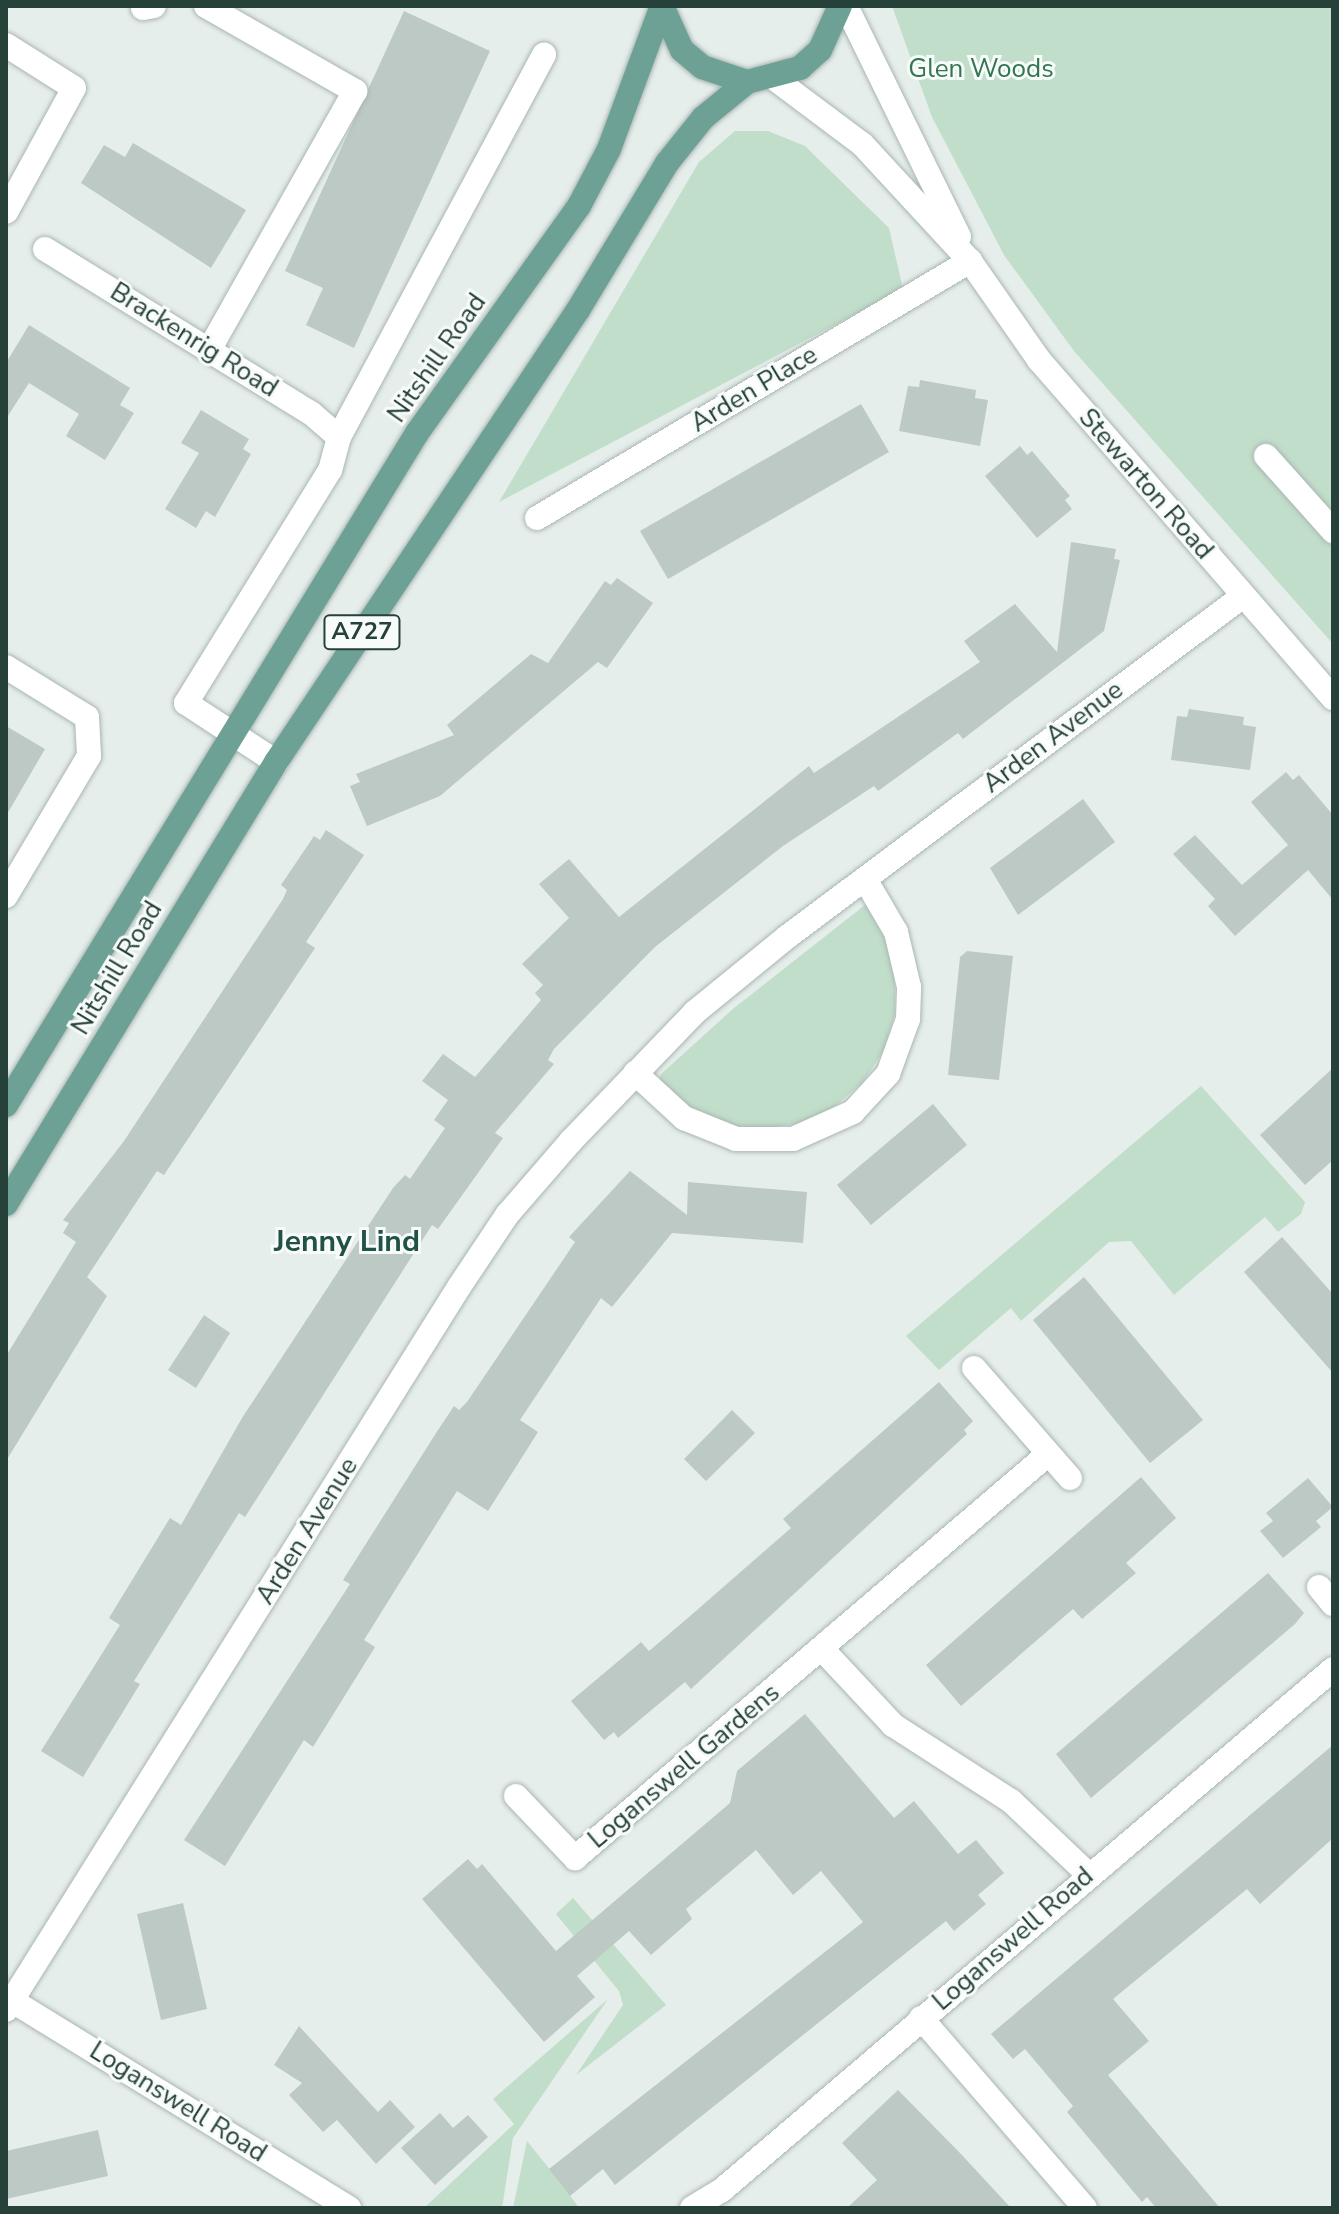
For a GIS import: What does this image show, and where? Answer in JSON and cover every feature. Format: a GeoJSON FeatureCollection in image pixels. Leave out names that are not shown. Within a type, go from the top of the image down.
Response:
{"type":"FeatureCollection","features":[{"type":"Feature","properties":{"kind":"main road"},"geometry":{"type":"LineString","coordinates":[[662,6],[682,50],[702,67],[747,82],[775,79],[820,50],[840,6]]}},
{"type":"Feature","properties":{"kind":"main road","name":"Nitshill Road"},"geometry":{"type":"LineString","coordinates":[[6,1105],[230,730],[417,433],[579,206],[609,149],[662,6]]}},
{"type":"Feature","properties":{"kind":"main road","name":"Nitshill Road"},"geometry":{"type":"LineString","coordinates":[[6,1204],[276,762],[578,310],[667,163],[703,118],[747,82]]}},
{"type":"Feature","properties":{"kind":"street"},"geometry":{"type":"LineString","coordinates":[[206,6],[355,91],[210,348]]}},
{"type":"Feature","properties":{"kind":"street","name":"Stewarton Road"},"geometry":{"type":"LineString","coordinates":[[846,6],[970,261]]}},
{"type":"Feature","properties":{"kind":"street"},"geometry":{"type":"LineString","coordinates":[[6,45],[74,88],[6,212]]}},
{"type":"Feature","properties":{"kind":"street"},"geometry":{"type":"LineString","coordinates":[[276,762],[186,703],[330,470],[339,437],[544,55]]}},
{"type":"Feature","properties":{"kind":"street","name":"Stewarton Road"},"geometry":{"type":"LineString","coordinates":[[775,79],[862,144],[970,261],[1039,360],[1333,698]]}},
{"type":"Feature","properties":{"kind":"street","name":"Brackenrig Road"},"geometry":{"type":"LineString","coordinates":[[45,249],[210,348],[339,437]]}},
{"type":"Feature","properties":{"kind":"street","name":"Arden Place"},"geometry":{"type":"LineString","coordinates":[[537,518],[970,261]]}},
{"type":"Feature","properties":{"kind":"street"},"geometry":{"type":"LineString","coordinates":[[1266,456],[1333,531]]}},
{"type":"Feature","properties":{"kind":"street","name":"Arden Avenue"},"geometry":{"type":"LineString","coordinates":[[8,2002],[507,1215],[635,1073],[695,1012],[865,879],[1243,596]]}},
{"type":"Feature","properties":{"kind":"street"},"geometry":{"type":"LineString","coordinates":[[6,667],[87,717],[89,756],[6,896]]}},
{"type":"Feature","properties":{"kind":"street"},"geometry":{"type":"LineString","coordinates":[[635,1073],[684,1118],[736,1139],[793,1139],[853,1112],[888,1074],[908,1019],[906,958],[865,879]]}},
{"type":"Feature","properties":{"kind":"street"},"geometry":{"type":"LineString","coordinates":[[974,1368],[1070,1478]]}},
{"type":"Feature","properties":{"kind":"street","name":"Loganswell Gardens"},"geometry":{"type":"LineString","coordinates":[[516,1796],[575,1858],[1047,1455]]}},
{"type":"Feature","properties":{"kind":"street"},"geometry":{"type":"LineString","coordinates":[[822,1649],[893,1725],[1011,1801],[1087,1873]]}},
{"type":"Feature","properties":{"kind":"street","name":"Loganswell Road"},"geometry":{"type":"LineString","coordinates":[[692,2208],[722,2190],[1087,1873],[1333,1669]]}},
{"type":"Feature","properties":{"kind":"street","name":"Loganswell Road"},"geometry":{"type":"LineString","coordinates":[[8,2002],[349,2208]]}},
{"type":"Feature","properties":{"kind":"street"},"geometry":{"type":"LineString","coordinates":[[921,2018],[1085,2208]]}},
{"type":"Feature","properties":{"kind":"green space","name":"Glen Woods"},"geometry":{"type":"Polygon","coordinates":[[[892,6],[1333,6],[1333,644],[1074,351],[1004,255],[932,117],[892,6]]]}},
{"type":"Feature","properties":{"kind":"green space"},"geometry":{"type":"Polygon","coordinates":[[[735,131],[768,131],[805,146],[889,228],[903,289],[499,502],[699,162],[735,131]]]}},
{"type":"Feature","properties":{"kind":"green space"},"geometry":{"type":"Polygon","coordinates":[[[865,905],[885,938],[895,974],[895,1013],[884,1050],[863,1082],[834,1107],[799,1123],[762,1129],[724,1124],[689,1109],[659,1085],[661,1074],[734,1008],[865,905]]]}},
{"type":"Feature","properties":{"kind":"green space"},"geometry":{"type":"Polygon","coordinates":[[[1201,1086],[1305,1202],[1301,1214],[1278,1232],[1265,1217],[1174,1295],[1131,1241],[1109,1242],[1021,1321],[1011,1308],[939,1370],[906,1336],[1201,1086]]]}},
{"type":"Feature","properties":{"kind":"green space"},"geometry":{"type":"Polygon","coordinates":[[[573,1898],[666,2005],[576,2075],[623,2005],[619,1991],[556,1914],[573,1898]]]}},
{"type":"Feature","properties":{"kind":"green space"},"geometry":{"type":"Polygon","coordinates":[[[608,1999],[513,2138],[502,2208],[424,2208],[514,2124],[493,2099],[608,1999]]]}},
{"type":"Feature","properties":{"kind":"green space"},"geometry":{"type":"Polygon","coordinates":[[[527,2141],[560,2182],[579,2208],[513,2208],[527,2141]]]}},
{"type":"Feature","properties":{"kind":"building"},"geometry":{"type":"Polygon","coordinates":[[[404,11],[490,51],[354,348],[306,325],[323,288],[285,271],[404,11]]]}},
{"type":"Feature","properties":{"kind":"building"},"geometry":{"type":"Polygon","coordinates":[[[133,143],[246,210],[211,268],[81,183],[104,145],[125,157],[133,143]]]}},
{"type":"Feature","properties":{"kind":"building"},"geometry":{"type":"Polygon","coordinates":[[[29,325],[130,388],[120,405],[134,413],[105,460],[66,436],[79,414],[29,383],[6,419],[6,363],[29,325]]]}},
{"type":"Feature","properties":{"kind":"building"},"geometry":{"type":"Polygon","coordinates":[[[920,380],[976,390],[975,398],[988,400],[980,446],[899,431],[908,386],[919,387],[920,380]]]}},
{"type":"Feature","properties":{"kind":"building"},"geometry":{"type":"Polygon","coordinates":[[[861,404],[889,452],[668,579],[640,531],[861,404]]]}},
{"type":"Feature","properties":{"kind":"building"},"geometry":{"type":"Polygon","coordinates":[[[201,410],[249,439],[243,449],[251,454],[215,517],[206,511],[196,528],[165,509],[199,453],[181,443],[201,410]]]}},
{"type":"Feature","properties":{"kind":"building"},"geometry":{"type":"Polygon","coordinates":[[[1020,446],[1027,455],[1032,451],[1070,496],[1065,500],[1072,509],[1037,538],[985,476],[1020,446]]]}},
{"type":"Feature","properties":{"kind":"building"},"geometry":{"type":"Polygon","coordinates":[[[1071,542],[1116,549],[1114,559],[1120,560],[1104,631],[963,739],[958,733],[878,791],[874,786],[783,846],[655,947],[554,1049],[548,1060],[554,1064],[495,1133],[503,1138],[438,1229],[432,1225],[245,1517],[239,1513],[134,1681],[140,1684],[83,1777],[41,1751],[120,1625],[109,1618],[170,1518],[181,1525],[242,1418],[393,1188],[405,1175],[410,1179],[445,1128],[434,1120],[448,1100],[422,1081],[443,1054],[475,1077],[541,1000],[535,993],[543,985],[522,964],[569,918],[539,884],[569,859],[619,917],[809,766],[814,773],[980,662],[964,641],[1015,604],[1057,652],[1071,542]]]}},
{"type":"Feature","properties":{"kind":"building"},"geometry":{"type":"Polygon","coordinates":[[[617,578],[653,603],[607,668],[598,662],[440,796],[367,826],[350,786],[360,782],[356,774],[454,735],[447,725],[531,654],[548,663],[605,581],[611,585],[617,578]]]}},
{"type":"Feature","properties":{"kind":"building"},"geometry":{"type":"Polygon","coordinates":[[[1189,709],[1244,717],[1243,725],[1256,727],[1250,770],[1171,760],[1177,716],[1187,717],[1189,709]]]}},
{"type":"Feature","properties":{"kind":"building"},"geometry":{"type":"Polygon","coordinates":[[[6,726],[45,749],[6,816],[6,726]]]}},
{"type":"Feature","properties":{"kind":"building"},"geometry":{"type":"Polygon","coordinates":[[[1286,772],[1293,780],[1299,775],[1333,815],[1333,900],[1308,870],[1235,936],[1208,906],[1215,899],[1173,854],[1195,835],[1242,885],[1288,845],[1251,802],[1286,772]]]}},
{"type":"Feature","properties":{"kind":"building"},"geometry":{"type":"Polygon","coordinates":[[[1083,799],[1115,842],[1018,915],[990,868],[1083,799]]]}},
{"type":"Feature","properties":{"kind":"building"},"geometry":{"type":"Polygon","coordinates":[[[326,830],[364,855],[306,942],[315,948],[164,1175],[157,1171],[87,1277],[107,1296],[6,1461],[6,1356],[76,1242],[63,1233],[69,1223],[63,1220],[124,1141],[283,899],[287,890],[281,885],[314,836],[320,840],[326,830]]]}},
{"type":"Feature","properties":{"kind":"building"},"geometry":{"type":"Polygon","coordinates":[[[967,951],[1013,956],[999,1080],[948,1075],[960,957],[967,951]]]}},
{"type":"Feature","properties":{"kind":"building"},"geometry":{"type":"Polygon","coordinates":[[[1333,1068],[1333,1160],[1305,1185],[1260,1135],[1333,1068]]]}},
{"type":"Feature","properties":{"kind":"building"},"geometry":{"type":"Polygon","coordinates":[[[933,1104],[967,1145],[871,1225],[837,1185],[933,1104]]]}},
{"type":"Feature","properties":{"kind":"building"},"geometry":{"type":"Polygon","coordinates":[[[630,1171],[687,1215],[688,1182],[807,1192],[803,1243],[672,1233],[612,1307],[601,1298],[520,1420],[538,1432],[488,1511],[457,1491],[364,1640],[375,1647],[313,1747],[304,1740],[225,1866],[184,1840],[350,1584],[343,1580],[454,1406],[459,1410],[467,1402],[575,1242],[569,1237],[630,1171]]]}},
{"type":"Feature","properties":{"kind":"building"},"geometry":{"type":"Polygon","coordinates":[[[1282,1237],[1333,1294],[1333,1373],[1244,1272],[1282,1237]]]}},
{"type":"Feature","properties":{"kind":"building"},"geometry":{"type":"Polygon","coordinates":[[[1084,1277],[1203,1420],[1150,1463],[1033,1320],[1084,1277]]]}},
{"type":"Feature","properties":{"kind":"building"},"geometry":{"type":"Polygon","coordinates":[[[204,1315],[230,1333],[196,1388],[168,1370],[204,1315]]]}},
{"type":"Feature","properties":{"kind":"building"},"geometry":{"type":"Polygon","coordinates":[[[939,1382],[973,1421],[964,1430],[967,1434],[691,1689],[685,1682],[618,1738],[614,1732],[604,1740],[571,1701],[641,1642],[649,1651],[689,1617],[791,1528],[783,1519],[939,1382]]]}},
{"type":"Feature","properties":{"kind":"building"},"geometry":{"type":"Polygon","coordinates":[[[732,1410],[755,1433],[706,1481],[684,1459],[732,1410]]]}},
{"type":"Feature","properties":{"kind":"building"},"geometry":{"type":"Polygon","coordinates":[[[1141,1477],[1176,1518],[1126,1563],[1136,1573],[1082,1619],[1073,1609],[961,1706],[926,1665],[1141,1477]]]}},
{"type":"Feature","properties":{"kind":"building"},"geometry":{"type":"Polygon","coordinates":[[[1308,1478],[1333,1507],[1316,1521],[1321,1527],[1283,1558],[1260,1531],[1273,1521],[1266,1513],[1308,1478]]]}},
{"type":"Feature","properties":{"kind":"building"},"geometry":{"type":"Polygon","coordinates":[[[1268,1573],[1304,1613],[1295,1624],[1091,1798],[1056,1754],[1268,1573]]]}},
{"type":"Feature","properties":{"kind":"building"},"geometry":{"type":"Polygon","coordinates":[[[805,1714],[894,1818],[914,1801],[958,1854],[976,1840],[1004,1873],[978,1895],[986,1904],[954,1931],[946,1921],[615,2185],[603,2169],[570,2196],[549,2169],[863,1922],[821,1871],[793,1895],[756,1850],[686,1909],[692,1919],[651,1955],[629,1931],[577,1976],[595,1997],[544,2042],[422,1899],[468,1859],[477,1869],[482,1864],[556,1951],[730,1803],[737,1771],[805,1714]]]}},
{"type":"Feature","properties":{"kind":"building"},"geometry":{"type":"Polygon","coordinates":[[[1333,1745],[1333,1838],[1260,1904],[1247,1889],[1113,1999],[1149,2041],[1108,2075],[1220,2208],[1156,2208],[1147,2197],[1142,2202],[1067,2112],[1073,2106],[1025,2049],[1013,2059],[991,2034],[1333,1745]]]}},
{"type":"Feature","properties":{"kind":"building"},"geometry":{"type":"Polygon","coordinates":[[[183,1903],[207,2009],[161,2020],[137,1914],[183,1903]]]}},
{"type":"Feature","properties":{"kind":"building"},"geometry":{"type":"Polygon","coordinates":[[[299,2026],[378,2112],[390,2100],[415,2127],[376,2164],[337,2120],[323,2132],[289,2095],[302,2083],[274,2065],[299,2026]]]}},
{"type":"Feature","properties":{"kind":"building"},"geometry":{"type":"Polygon","coordinates":[[[898,2090],[1011,2208],[847,2208],[877,2180],[842,2143],[898,2090]]]}},
{"type":"Feature","properties":{"kind":"building"},"geometry":{"type":"Polygon","coordinates":[[[440,2113],[453,2128],[468,2115],[488,2137],[435,2185],[401,2148],[440,2113]]]}},
{"type":"Feature","properties":{"kind":"building"},"geometry":{"type":"Polygon","coordinates":[[[98,2130],[108,2176],[6,2199],[6,2151],[98,2130]]]}},
{"type":"Feature","properties":{"kind":"district","name":"Jenny Lind"},"geometry":{"type":"Point","coordinates":[347,1242]}}]}
